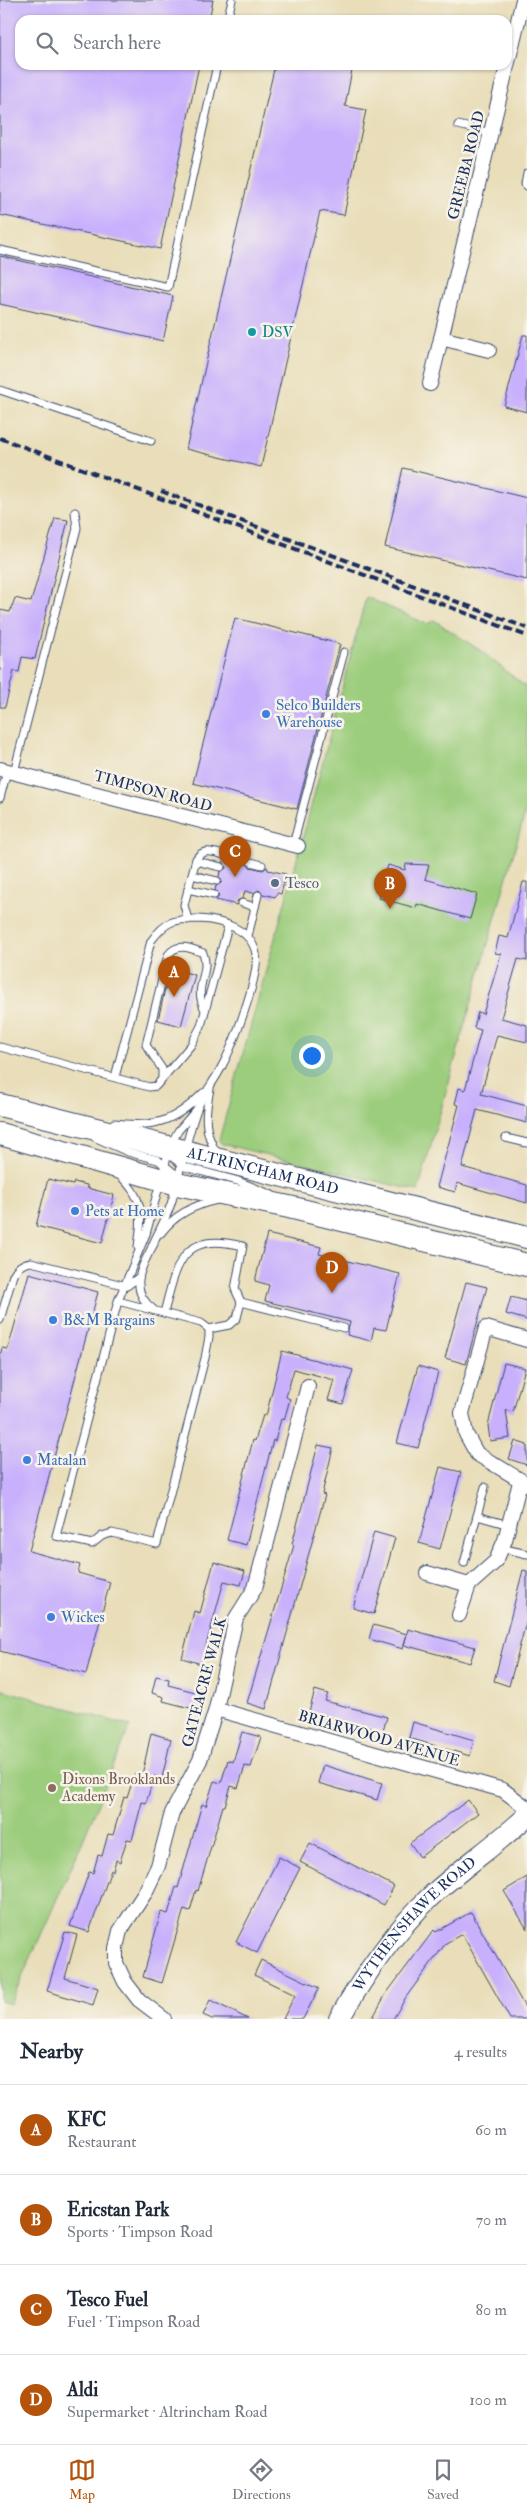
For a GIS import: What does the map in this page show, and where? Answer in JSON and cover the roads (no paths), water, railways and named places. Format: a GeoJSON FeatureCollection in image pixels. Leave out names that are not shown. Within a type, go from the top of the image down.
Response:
{"type":"FeatureCollection","features":[{"type":"Feature","properties":{"kind":"highway","name":"ALTRINCHAM ROAD"},"geometry":{"type":"LineString","coordinates":[[0,1105],[66,1120],[173,1165],[235,1196],[289,1207],[527,1265]]}},
{"type":"Feature","properties":{"kind":"highway","name":"ALTRINCHAM ROAD"},"geometry":{"type":"LineString","coordinates":[[0,1134],[109,1166],[173,1165],[224,1161],[527,1237]]}},
{"type":"Feature","properties":{"kind":"main road","name":"WYTHENSHAWE ROAD"},"geometry":{"type":"LineString","coordinates":[[339,2019],[354,1994],[400,1929],[430,1897],[465,1866],[502,1840],[527,1816]]}},
{"type":"Feature","properties":{"kind":"main road","name":"WYTHENSHAWE ROAD"},"geometry":{"type":"LineString","coordinates":[[502,1840],[527,1831]]}},
{"type":"Feature","properties":{"kind":"street","name":"GREEBA ROAD"},"geometry":{"type":"LineString","coordinates":[[512,51],[525,1]]}},
{"type":"Feature","properties":{"kind":"street","name":"GREEBA ROAD"},"geometry":{"type":"LineString","coordinates":[[430,384],[507,70]]}},
{"type":"Feature","properties":{"kind":"street"},"geometry":{"type":"LineString","coordinates":[[441,338],[489,350]]}},
{"type":"Feature","properties":{"kind":"street","name":"TIMPSON ROAD"},"geometry":{"type":"LineString","coordinates":[[7,770],[296,845]]}},
{"type":"Feature","properties":{"kind":"street"},"geometry":{"type":"LineString","coordinates":[[459,1615],[469,1585],[496,1561],[524,1483],[478,1454],[466,1434],[462,1413],[486,1328],[527,1340]]}},
{"type":"Feature","properties":{"kind":"street","name":"GATEACRE WALK"},"geometry":{"type":"LineString","coordinates":[[164,2019],[139,2000],[125,1982],[116,1963],[116,1948],[120,1931],[146,1893],[158,1866],[172,1813],[200,1760],[216,1709],[236,1618],[255,1588],[308,1386]]}},
{"type":"Feature","properties":{"kind":"street"},"geometry":{"type":"LineString","coordinates":[[428,1573],[469,1585]]}},
{"type":"Feature","properties":{"kind":"street","name":"BRIARWOOD AVENUE"},"geometry":{"type":"LineString","coordinates":[[216,1709],[503,1790],[527,1808]]}},
{"type":"Feature","properties":{"kind":"lane"},"geometry":{"type":"LineString","coordinates":[[228,15],[232,0]]}},
{"type":"Feature","properties":{"kind":"lane"},"geometry":{"type":"LineString","coordinates":[[0,250],[168,287],[216,70]]}},
{"type":"Feature","properties":{"kind":"lane"},"geometry":{"type":"LineString","coordinates":[[458,125],[491,133]]}},
{"type":"Feature","properties":{"kind":"lane"},"geometry":{"type":"LineString","coordinates":[[527,173],[525,184],[527,186]]}},
{"type":"Feature","properties":{"kind":"lane"},"geometry":{"type":"LineString","coordinates":[[0,390],[151,441]]}},
{"type":"Feature","properties":{"kind":"lane"},"geometry":{"type":"LineString","coordinates":[[0,798],[77,528],[75,512]]}},
{"type":"Feature","properties":{"kind":"lane"},"geometry":{"type":"LineString","coordinates":[[296,845],[344,652]]}},
{"type":"Feature","properties":{"kind":"lane"},"geometry":{"type":"LineString","coordinates":[[188,920],[184,909],[196,861],[202,852],[224,855]]}},
{"type":"Feature","properties":{"kind":"lane"},"geometry":{"type":"LineString","coordinates":[[196,861],[221,867]]}},
{"type":"Feature","properties":{"kind":"lane"},"geometry":{"type":"LineString","coordinates":[[252,862],[262,865]]}},
{"type":"Feature","properties":{"kind":"lane"},"geometry":{"type":"LineString","coordinates":[[192,875],[217,881]]}},
{"type":"Feature","properties":{"kind":"lane"},"geometry":{"type":"LineString","coordinates":[[188,889],[214,895]]}},
{"type":"Feature","properties":{"kind":"lane"},"geometry":{"type":"LineString","coordinates":[[248,936],[258,895]]}},
{"type":"Feature","properties":{"kind":"lane"},"geometry":{"type":"LineString","coordinates":[[242,903],[255,906]]}},
{"type":"Feature","properties":{"kind":"lane"},"geometry":{"type":"LineString","coordinates":[[115,1077],[151,941],[165,924],[188,920],[206,920],[242,931],[248,936],[256,954],[256,967],[234,1040],[197,1109],[156,1201],[137,1257],[118,1301],[56,1536],[92,1544],[102,1536],[112,1533],[156,1544],[205,1358],[210,1337],[209,1329],[201,1323],[118,1301]]}},
{"type":"Feature","properties":{"kind":"lane"},"geometry":{"type":"LineString","coordinates":[[0,1047],[149,1087],[156,1086],[191,1045],[201,1026],[228,926]]}},
{"type":"Feature","properties":{"kind":"lane"},"geometry":{"type":"LineString","coordinates":[[162,1078],[162,1070],[146,1045],[168,955],[175,948],[182,947],[203,952],[206,959],[198,998],[205,1010]]}},
{"type":"Feature","properties":{"kind":"lane"},"geometry":{"type":"LineString","coordinates":[[110,1122],[132,1125],[160,1122],[189,1106],[212,1084]]}},
{"type":"Feature","properties":{"kind":"lane"},"geometry":{"type":"LineString","coordinates":[[212,1084],[205,1118],[207,1135],[224,1161]]}},
{"type":"Feature","properties":{"kind":"lane"},"geometry":{"type":"LineString","coordinates":[[155,1310],[144,1303],[138,1292],[139,1277],[173,1200],[173,1165],[178,1131],[197,1109]]}},
{"type":"Feature","properties":{"kind":"lane"},"geometry":{"type":"LineString","coordinates":[[66,1120],[101,1122]]}},
{"type":"Feature","properties":{"kind":"lane"},"geometry":{"type":"LineString","coordinates":[[506,1138],[527,1144]]}},
{"type":"Feature","properties":{"kind":"lane"},"geometry":{"type":"LineString","coordinates":[[173,1165],[265,1190],[289,1207]]}},
{"type":"Feature","properties":{"kind":"lane"},"geometry":{"type":"LineString","coordinates":[[109,1166],[132,1189],[140,1204],[142,1217],[137,1257]]}},
{"type":"Feature","properties":{"kind":"lane"},"geometry":{"type":"LineString","coordinates":[[152,1246],[170,1221],[182,1212],[214,1200],[235,1196]]}},
{"type":"Feature","properties":{"kind":"lane"},"geometry":{"type":"LineString","coordinates":[[164,1313],[174,1274],[183,1258],[194,1246],[208,1242],[226,1242],[243,1246],[235,1289],[241,1302],[237,1318],[229,1325],[209,1329]]}},
{"type":"Feature","properties":{"kind":"lane"},"geometry":{"type":"LineString","coordinates":[[0,1320],[13,1275],[16,1269],[25,1262],[124,1285],[131,1285],[139,1277]]}},
{"type":"Feature","properties":{"kind":"lane"},"geometry":{"type":"LineString","coordinates":[[241,1302],[344,1328]]}},
{"type":"Feature","properties":{"kind":"lane"},"geometry":{"type":"LineString","coordinates":[[464,1563],[485,1487]]}},
{"type":"Feature","properties":{"kind":"lane"},"geometry":{"type":"LineString","coordinates":[[477,1516],[509,1525]]}},
{"type":"Feature","properties":{"kind":"lane"},"geometry":{"type":"LineString","coordinates":[[501,1548],[527,1554]]}},
{"type":"Feature","properties":{"kind":"railway"},"geometry":{"type":"LineString","coordinates":[[0,438],[527,636]]}},
{"type":"Feature","properties":{"kind":"railway"},"geometry":{"type":"LineString","coordinates":[[161,491],[527,628]]}},
{"type":"Feature","properties":{"kind":"place","name":"DSV"},"geometry":{"type":"Point","coordinates":[252,332]}},
{"type":"Feature","properties":{"kind":"place","name":"Selco Builders Warehouse"},"geometry":{"type":"Point","coordinates":[266,714]}},
{"type":"Feature","properties":{"kind":"place","name":"Tesco Fuel"},"geometry":{"type":"Point","coordinates":[235,877]}},
{"type":"Feature","properties":{"kind":"place","name":"Tesco"},"geometry":{"type":"Point","coordinates":[275,883]}},
{"type":"Feature","properties":{"kind":"place","name":"Ericstan Park"},"geometry":{"type":"Point","coordinates":[390,909]}},
{"type":"Feature","properties":{"kind":"place","name":"KFC"},"geometry":{"type":"Point","coordinates":[174,997]}},
{"type":"Feature","properties":{"kind":"place","name":"Pets at Home"},"geometry":{"type":"Point","coordinates":[75,1211]}},
{"type":"Feature","properties":{"kind":"place","name":"Aldi"},"geometry":{"type":"Point","coordinates":[332,1293]}},
{"type":"Feature","properties":{"kind":"place","name":"B&M Bargains"},"geometry":{"type":"Point","coordinates":[53,1320]}},
{"type":"Feature","properties":{"kind":"place","name":"Matalan"},"geometry":{"type":"Point","coordinates":[27,1460]}},
{"type":"Feature","properties":{"kind":"place","name":"Wickes"},"geometry":{"type":"Point","coordinates":[51,1617]}},
{"type":"Feature","properties":{"kind":"place","name":"Dixons Brooklands Academy"},"geometry":{"type":"Point","coordinates":[52,1788]}}]}
